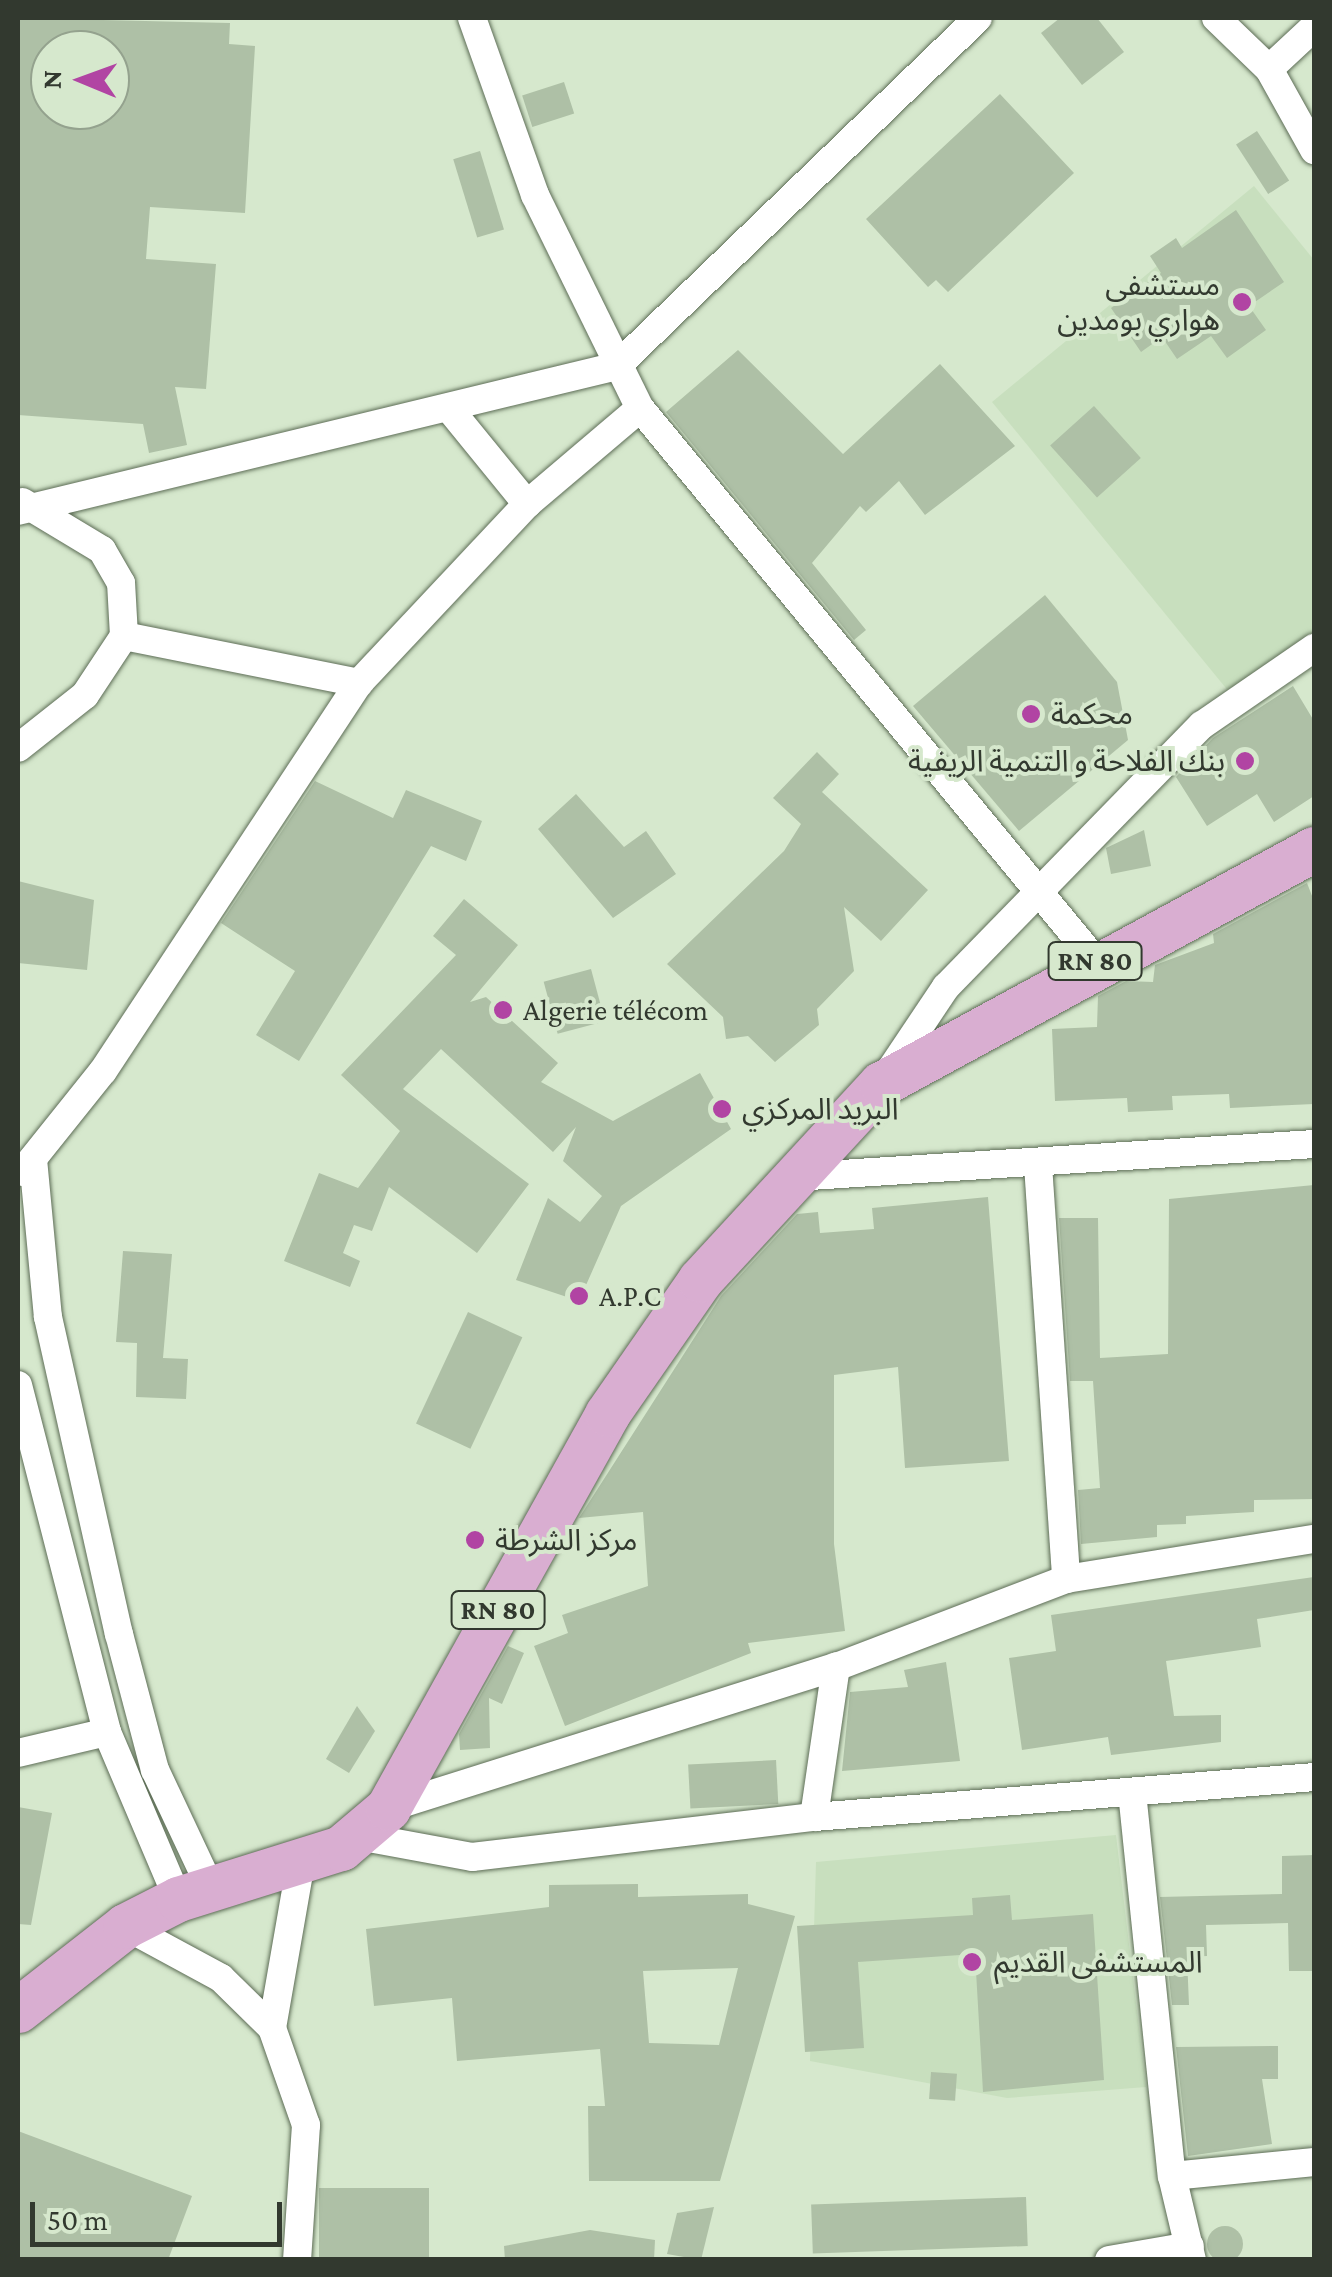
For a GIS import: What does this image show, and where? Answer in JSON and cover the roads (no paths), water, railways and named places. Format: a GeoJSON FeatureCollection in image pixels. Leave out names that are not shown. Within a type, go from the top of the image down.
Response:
{"type":"FeatureCollection","features":[{"type":"Feature","properties":{"kind":"main road","name":"RN 80"},"geometry":{"type":"LineString","coordinates":[[373,1822],[608,1414],[700,1280],[787,1177],[881,1084],[1095,960],[1314,849]]}},
{"type":"Feature","properties":{"kind":"main road"},"geometry":{"type":"LineString","coordinates":[[18,2010],[125,1926],[194,1894],[301,1862],[373,1822]]}},
{"type":"Feature","properties":{"kind":"street"},"geometry":{"type":"LineString","coordinates":[[472,18],[535,196],[640,408],[1034,894],[1095,960]]}},
{"type":"Feature","properties":{"kind":"street"},"geometry":{"type":"LineString","coordinates":[[21,505],[452,412],[618,366],[978,18]]}},
{"type":"Feature","properties":{"kind":"street"},"geometry":{"type":"LineString","coordinates":[[1216,18],[1269,69],[1314,150]]}},
{"type":"Feature","properties":{"kind":"street"},"geometry":{"type":"LineString","coordinates":[[1269,69],[1314,27]]}},
{"type":"Feature","properties":{"kind":"street"},"geometry":{"type":"LineString","coordinates":[[194,1894],[155,1770],[119,1634],[48,1317],[26,1178],[103,1071],[359,683],[527,504],[640,408]]}},
{"type":"Feature","properties":{"kind":"street"},"geometry":{"type":"LineString","coordinates":[[452,412],[527,504]]}},
{"type":"Feature","properties":{"kind":"street"},"geometry":{"type":"LineString","coordinates":[[18,748],[85,695],[124,636],[121,584],[102,550],[21,505]]}},
{"type":"Feature","properties":{"kind":"street"},"geometry":{"type":"LineString","coordinates":[[124,636],[359,683]]}},
{"type":"Feature","properties":{"kind":"street"},"geometry":{"type":"LineString","coordinates":[[881,1084],[946,987],[1034,894],[1202,725],[1314,648]]}},
{"type":"Feature","properties":{"kind":"street"},"geometry":{"type":"LineString","coordinates":[[787,1177],[1038,1165],[1314,1144]]}},
{"type":"Feature","properties":{"kind":"street"},"geometry":{"type":"LineString","coordinates":[[1038,1165],[1066,1579]]}},
{"type":"Feature","properties":{"kind":"street"},"geometry":{"type":"LineString","coordinates":[[18,1385],[107,1732],[194,1894]]}},
{"type":"Feature","properties":{"kind":"street"},"geometry":{"type":"LineString","coordinates":[[373,1822],[836,1667],[1066,1579],[1314,1539]]}},
{"type":"Feature","properties":{"kind":"street"},"geometry":{"type":"LineString","coordinates":[[814,1817],[836,1667]]}},
{"type":"Feature","properties":{"kind":"street"},"geometry":{"type":"LineString","coordinates":[[18,1753],[107,1732]]}},
{"type":"Feature","properties":{"kind":"street"},"geometry":{"type":"LineString","coordinates":[[373,1822],[472,1857],[814,1817],[1314,1777]]}},
{"type":"Feature","properties":{"kind":"street"},"geometry":{"type":"LineString","coordinates":[[1109,2260],[1191,2253],[1172,2176],[1132,1792]]}},
{"type":"Feature","properties":{"kind":"street"},"geometry":{"type":"LineString","coordinates":[[272,2028],[301,1862]]}},
{"type":"Feature","properties":{"kind":"street"},"geometry":{"type":"LineString","coordinates":[[125,1926],[221,1978],[272,2028],[306,2125],[297,2260]]}},
{"type":"Feature","properties":{"kind":"street"},"geometry":{"type":"LineString","coordinates":[[1172,2176],[1314,2162]]}},
{"type":"Feature","properties":{"kind":"place","name":"مستشفى هواري بومدين"},"geometry":{"type":"Point","coordinates":[1242,302]}},
{"type":"Feature","properties":{"kind":"place","name":"محكمة"},"geometry":{"type":"Point","coordinates":[1031,714]}},
{"type":"Feature","properties":{"kind":"place","name":"بنك الفلاحة و التنمية الريفية"},"geometry":{"type":"Point","coordinates":[1245,761]}},
{"type":"Feature","properties":{"kind":"place","name":"Algerie télécom"},"geometry":{"type":"Point","coordinates":[503,1010]}},
{"type":"Feature","properties":{"kind":"place","name":"البريد المركزي"},"geometry":{"type":"Point","coordinates":[722,1109]}},
{"type":"Feature","properties":{"kind":"place","name":"A.P.C"},"geometry":{"type":"Point","coordinates":[579,1296]}},
{"type":"Feature","properties":{"kind":"place","name":"مركز الشرطة"},"geometry":{"type":"Point","coordinates":[475,1540]}},
{"type":"Feature","properties":{"kind":"place","name":"المستشفى القديم"},"geometry":{"type":"Point","coordinates":[972,1962]}}]}
